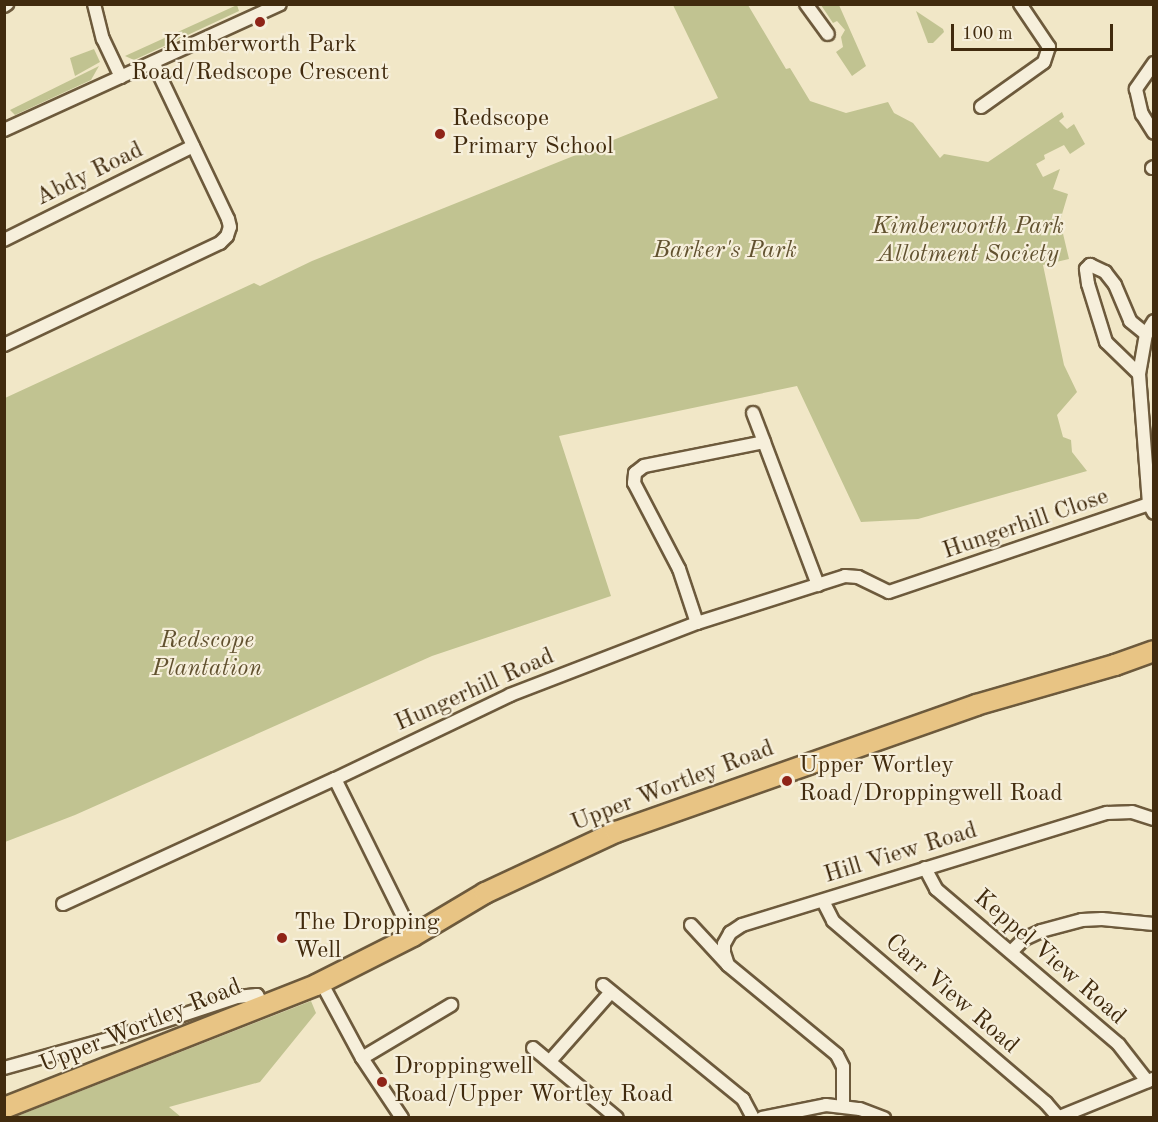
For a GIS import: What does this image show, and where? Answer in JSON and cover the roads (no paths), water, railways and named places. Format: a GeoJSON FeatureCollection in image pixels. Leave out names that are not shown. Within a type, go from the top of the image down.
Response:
{"type":"FeatureCollection","features":[{"type":"Feature","properties":{"kind":"main road","name":"Upper Wortley Road"},"geometry":{"type":"LineString","coordinates":[[4,1108],[321,982],[413,936],[485,893],[616,832],[976,705],[1115,665],[1154,651]]}},
{"type":"Feature","properties":{"kind":"street"},"geometry":{"type":"LineString","coordinates":[[94,4],[103,39],[121,77]]}},
{"type":"Feature","properties":{"kind":"street"},"geometry":{"type":"LineString","coordinates":[[4,130],[154,64],[280,4]]}},
{"type":"Feature","properties":{"kind":"street"},"geometry":{"type":"LineString","coordinates":[[806,4],[828,34]]}},
{"type":"Feature","properties":{"kind":"street"},"geometry":{"type":"LineString","coordinates":[[981,107],[1044,62],[1049,47],[1020,4]]}},
{"type":"Feature","properties":{"kind":"street"},"geometry":{"type":"LineString","coordinates":[[1154,63],[1136,89],[1142,114],[1154,133]]}},
{"type":"Feature","properties":{"kind":"street"},"geometry":{"type":"LineString","coordinates":[[4,345],[220,243],[226,236],[230,227],[228,219],[154,64]]}},
{"type":"Feature","properties":{"kind":"street","name":"Abdy Road"},"geometry":{"type":"LineString","coordinates":[[4,240],[193,146]]}},
{"type":"Feature","properties":{"kind":"street"},"geometry":{"type":"LineString","coordinates":[[1139,374],[1106,342],[1088,284],[1086,269],[1090,265],[1106,272],[1116,285],[1130,321],[1146,334]]}},
{"type":"Feature","properties":{"kind":"street"},"geometry":{"type":"LineString","coordinates":[[1151,508],[1139,374],[1146,334],[1154,321]]}},
{"type":"Feature","properties":{"kind":"street"},"geometry":{"type":"LineString","coordinates":[[1140,402],[1154,401]]}},
{"type":"Feature","properties":{"kind":"street"},"geometry":{"type":"LineString","coordinates":[[753,413],[818,585]]}},
{"type":"Feature","properties":{"kind":"street"},"geometry":{"type":"LineString","coordinates":[[697,623],[679,569],[634,483],[635,473],[644,466],[764,442]]}},
{"type":"Feature","properties":{"kind":"street","name":"Hungerhill Close"},"geometry":{"type":"LineString","coordinates":[[917,585],[1151,508]]}},
{"type":"Feature","properties":{"kind":"street","name":"Hungerhill Road"},"geometry":{"type":"LineString","coordinates":[[63,904],[335,779],[510,695],[697,623],[845,576],[858,577],[889,592],[917,585]]}},
{"type":"Feature","properties":{"kind":"street"},"geometry":{"type":"LineString","coordinates":[[335,779],[413,936]]}},
{"type":"Feature","properties":{"kind":"street","name":"Hill View Road"},"geometry":{"type":"LineString","coordinates":[[728,965],[724,944],[730,933],[742,925],[1107,813],[1132,812],[1154,819]]}},
{"type":"Feature","properties":{"kind":"street","name":"Keppel View Road"},"geometry":{"type":"LineString","coordinates":[[924,868],[936,889],[1119,1045],[1150,1080]]}},
{"type":"Feature","properties":{"kind":"street","name":"Carr View Road"},"geometry":{"type":"LineString","coordinates":[[823,901],[833,921],[1046,1104],[1057,1117]]}},
{"type":"Feature","properties":{"kind":"street"},"geometry":{"type":"LineString","coordinates":[[1011,951],[1024,939],[1041,931],[1082,920],[1102,919],[1154,924]]}},
{"type":"Feature","properties":{"kind":"street"},"geometry":{"type":"LineString","coordinates":[[691,925],[728,965],[837,1055],[843,1067],[843,1105]]}},
{"type":"Feature","properties":{"kind":"street"},"geometry":{"type":"LineString","coordinates":[[321,982],[362,1058],[402,1118]]}},
{"type":"Feature","properties":{"kind":"street"},"geometry":{"type":"LineString","coordinates":[[550,1061],[607,988],[743,1099],[753,1118]]}},
{"type":"Feature","properties":{"kind":"street","name":"Upper Wortley Road"},"geometry":{"type":"LineString","coordinates":[[4,1068],[122,1035],[237,997],[257,995],[263,1006]]}},
{"type":"Feature","properties":{"kind":"street"},"geometry":{"type":"LineString","coordinates":[[362,1058],[451,1005]]}},
{"type":"Feature","properties":{"kind":"street"},"geometry":{"type":"LineString","coordinates":[[533,1048],[615,1117]]}},
{"type":"Feature","properties":{"kind":"street"},"geometry":{"type":"LineString","coordinates":[[1057,1117],[1150,1080]]}},
{"type":"Feature","properties":{"kind":"street"},"geometry":{"type":"LineString","coordinates":[[762,1118],[803,1108],[843,1105],[884,1118]]}},
{"type":"Feature","properties":{"kind":"place","name":"Kimberworth Park Road/Redscope Crescent"},"geometry":{"type":"Point","coordinates":[260,22]}},
{"type":"Feature","properties":{"kind":"place","name":"Redscope Primary School"},"geometry":{"type":"Point","coordinates":[440,134]}},
{"type":"Feature","properties":{"kind":"place","name":"Upper Wortley Road/Droppingwell Road"},"geometry":{"type":"Point","coordinates":[787,781]}},
{"type":"Feature","properties":{"kind":"place","name":"The Dropping Well"},"geometry":{"type":"Point","coordinates":[282,938]}},
{"type":"Feature","properties":{"kind":"place","name":"Droppingwell Road/Upper Wortley Road"},"geometry":{"type":"Point","coordinates":[382,1082]}},
{"type":"Feature","properties":{"kind":"park label","name":"Kimberworth Park Allotment Society"},"geometry":{"type":"Point","coordinates":[968,242]}},
{"type":"Feature","properties":{"kind":"park label","name":"Barker's Park"},"geometry":{"type":"Point","coordinates":[725,252]}},
{"type":"Feature","properties":{"kind":"park label","name":"Redscope Plantation"},"geometry":{"type":"Point","coordinates":[207,656]}}]}
